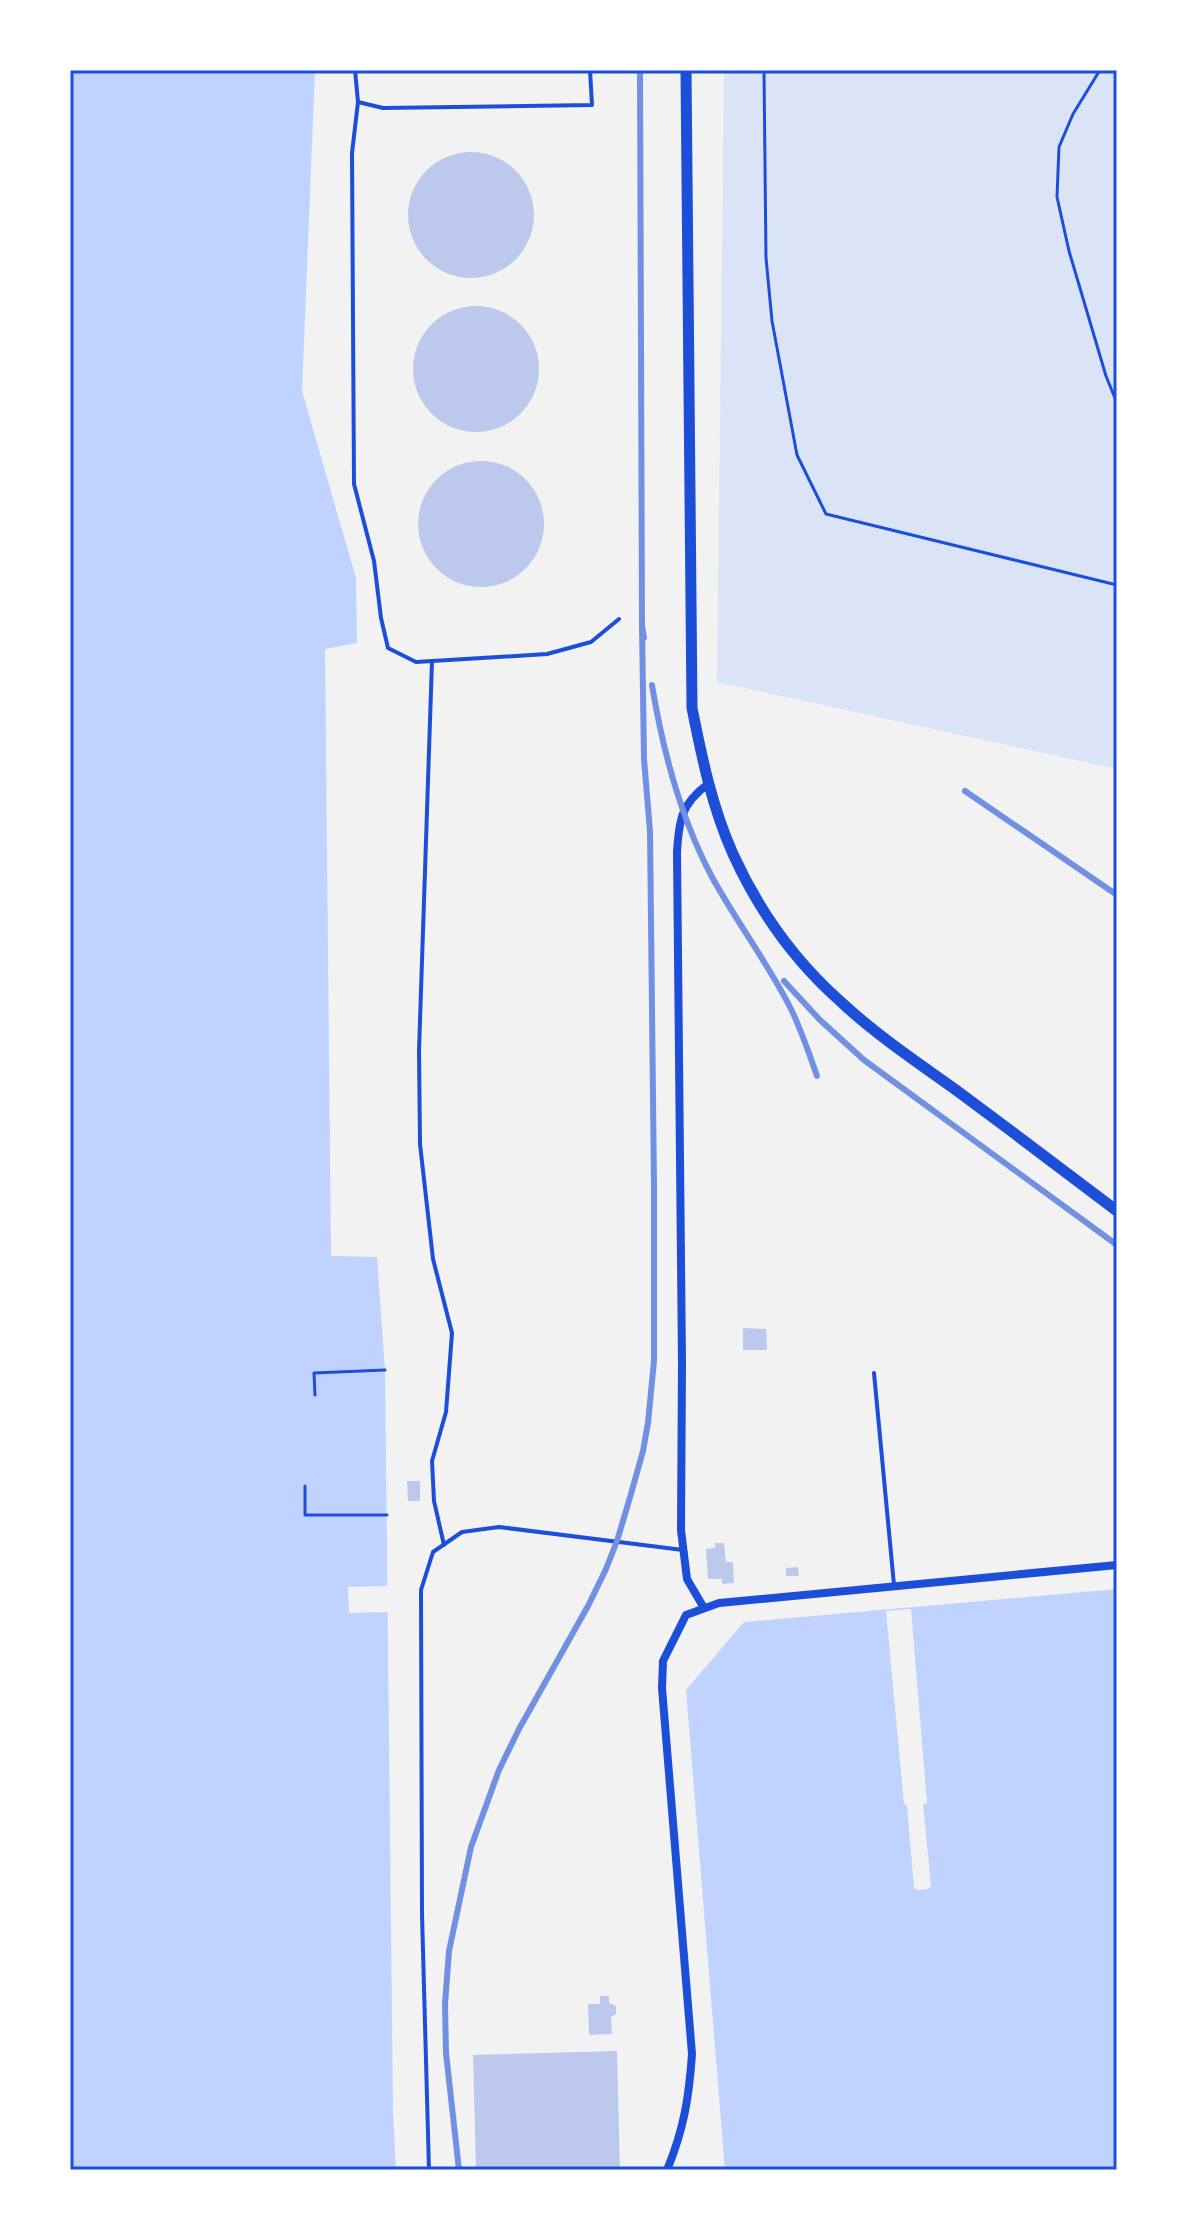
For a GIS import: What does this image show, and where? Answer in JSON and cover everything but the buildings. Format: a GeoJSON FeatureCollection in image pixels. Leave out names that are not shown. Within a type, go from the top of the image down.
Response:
{"type":"FeatureCollection","features":[{"type":"Feature","properties":{"kind":"street"},"geometry":{"type":"LineString","coordinates":[[686,70],[692,708],[708,784],[721,825],[749,885],[793,952],[820,982],[875,1031],[1117,1211]]}},
{"type":"Feature","properties":{"kind":"street"},"geometry":{"type":"LineString","coordinates":[[704,1608],[687,1579],[681,1530],[677,852],[682,814],[688,802],[708,784]]}},
{"type":"Feature","properties":{"kind":"street"},"geometry":{"type":"LineString","coordinates":[[667,2170],[678,2144],[689,2100],[692,2054],[662,1688],[663,1661],[686,1615],[719,1603],[1117,1565]]}},
{"type":"Feature","properties":{"kind":"lane"},"geometry":{"type":"LineString","coordinates":[[355,70],[358,102],[352,153],[354,484],[374,561],[388,648],[416,662],[547,654],[591,642],[619,619]]}},
{"type":"Feature","properties":{"kind":"lane"},"geometry":{"type":"LineString","coordinates":[[358,102],[383,108],[592,105],[590,70]]}},
{"type":"Feature","properties":{"kind":"lane"},"geometry":{"type":"LineString","coordinates":[[432,661],[420,1035],[420,1144],[433,1259],[452,1333],[446,1412],[432,1461],[434,1501],[444,1545]]}},
{"type":"Feature","properties":{"kind":"lane"},"geometry":{"type":"LineString","coordinates":[[874,1373],[894,1586]]}},
{"type":"Feature","properties":{"kind":"lane"},"geometry":{"type":"LineString","coordinates":[[429,2170],[422,1914],[421,1590],[433,1552],[462,1532],[499,1527],[683,1550]]}},
{"type":"Feature","properties":{"kind":"path"},"geometry":{"type":"LineString","coordinates":[[764,70],[766,258],[772,321],[797,455],[826,514],[1117,585]]}},
{"type":"Feature","properties":{"kind":"path"},"geometry":{"type":"LineString","coordinates":[[1100,70],[1073,114],[1059,147],[1057,197],[1073,265],[1117,403]]}},
{"type":"Feature","properties":{"kind":"path"},"geometry":{"type":"LineString","coordinates":[[315,1395],[314,1373],[385,1370]]}},
{"type":"Feature","properties":{"kind":"path"},"geometry":{"type":"LineString","coordinates":[[305,1486],[305,1515],[387,1515]]}},
{"type":"Feature","properties":{"kind":"shaded area"},"geometry":{"type":"Polygon","coordinates":[[[724,70],[1117,70],[1117,769],[717,682],[724,70]]]}},
{"type":"Feature","properties":{"kind":"water"},"geometry":{"type":"Polygon","coordinates":[[[70,70],[315,70],[302,391],[356,578],[357,643],[325,649],[331,1256],[377,1257],[385,1370],[396,2170],[70,2170],[70,70]]]}},
{"type":"Feature","properties":{"kind":"water"},"geometry":{"type":"Polygon","coordinates":[[[1117,1589],[1117,2170],[725,2170],[686,1690],[744,1622],[1117,1589]]]}},
{"type":"Feature","properties":{"kind":"pier"},"geometry":{"type":"Polygon","coordinates":[[[389,1586],[389,1612],[349,1613],[348,1587],[389,1586]]]}},
{"type":"Feature","properties":{"kind":"pier"},"geometry":{"type":"Polygon","coordinates":[[[911,1609],[931,1885],[929,1889],[917,1890],[914,1888],[907,1805],[904,1804],[886,1611],[911,1609]]]}},
{"type":"Feature","properties":{"kind":"railway"},"geometry":{"type":"LineString","coordinates":[[640,70],[644,638]]}},
{"type":"Feature","properties":{"kind":"railway"},"geometry":{"type":"LineString","coordinates":[[459,2170],[446,2053],[445,2004],[449,1951],[471,1847],[499,1770],[606,1569],[631,1494],[648,1423],[654,1361],[654,1187],[650,831],[644,759],[642,626]]}},
{"type":"Feature","properties":{"kind":"railway"},"geometry":{"type":"LineString","coordinates":[[652,685],[667,759],[691,831],[712,877],[790,1007],[817,1076]]}},
{"type":"Feature","properties":{"kind":"railway"},"geometry":{"type":"LineString","coordinates":[[965,791],[1117,895]]}},
{"type":"Feature","properties":{"kind":"railway"},"geometry":{"type":"LineString","coordinates":[[784,981],[820,1020],[864,1060],[1117,1245]]}}]}
